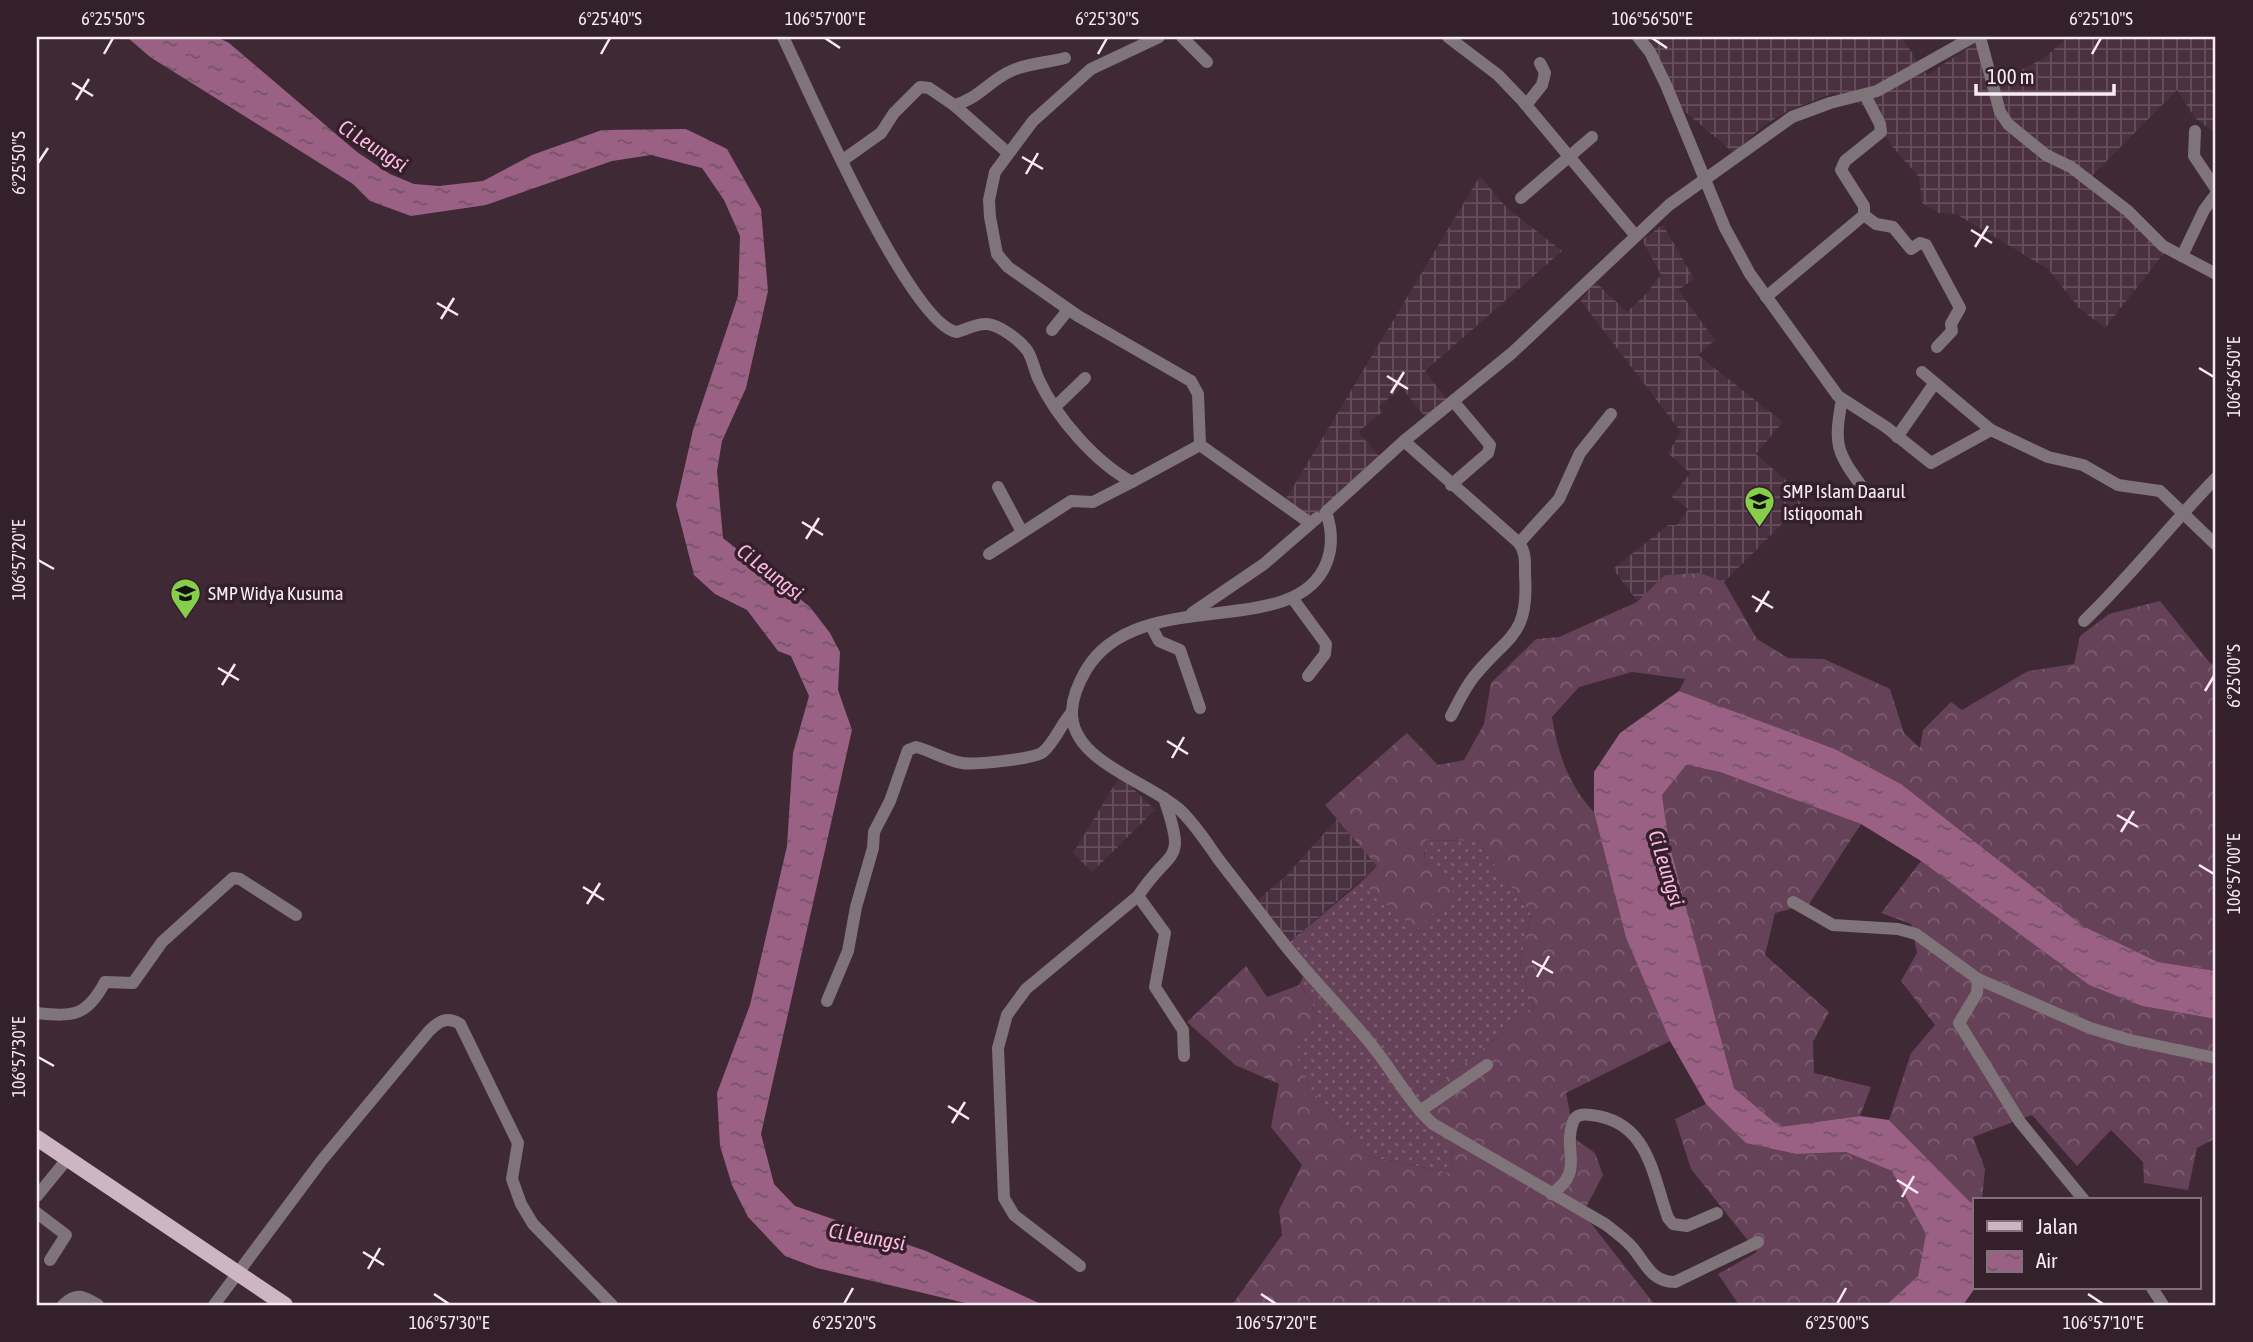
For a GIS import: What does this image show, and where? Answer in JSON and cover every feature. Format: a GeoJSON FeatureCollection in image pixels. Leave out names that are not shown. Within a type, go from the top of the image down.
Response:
{"type":"FeatureCollection","features":[{"type":"Feature","properties":{"kind":"main road"},"geometry":{"type":"LineString","coordinates":[[37,1138],[285,1305]]}},
{"type":"Feature","properties":{"kind":"street"},"geometry":{"type":"LineString","coordinates":[[783,37],[877,230],[931,315],[951,331],[987,324],[1006,333],[1026,349],[1038,380],[1080,440],[1111,469],[1132,482]]}},
{"type":"Feature","properties":{"kind":"street"},"geometry":{"type":"LineString","coordinates":[[1159,37],[1091,69],[1033,121],[995,172],[989,200],[991,231],[997,254],[1008,267],[1068,310],[1195,385],[1198,394],[1200,445]]}},
{"type":"Feature","properties":{"kind":"street"},"geometry":{"type":"LineString","coordinates":[[1182,37],[1207,62]]}},
{"type":"Feature","properties":{"kind":"street"},"geometry":{"type":"LineString","coordinates":[[1448,37],[1498,75],[1526,104],[1635,235]]}},
{"type":"Feature","properties":{"kind":"street"},"geometry":{"type":"LineString","coordinates":[[1638,37],[1650,52],[1666,85],[1739,258],[1842,399],[1931,463],[1991,430]]}},
{"type":"Feature","properties":{"kind":"street"},"geometry":{"type":"LineString","coordinates":[[1190,614],[1264,564],[1326,512],[1404,441],[1512,353],[1669,205],[1792,117],[1887,87],[1950,47],[1973,37]]}},
{"type":"Feature","properties":{"kind":"street"},"geometry":{"type":"LineString","coordinates":[[1980,37],[2003,119],[2046,155],[2071,167],[2128,211],[2163,246],[2216,274]]}},
{"type":"Feature","properties":{"kind":"street"},"geometry":{"type":"LineString","coordinates":[[954,105],[970,100],[1008,71],[1065,58]]}},
{"type":"Feature","properties":{"kind":"street"},"geometry":{"type":"LineString","coordinates":[[1526,104],[1537,93],[1544,78],[1539,63]]}},
{"type":"Feature","properties":{"kind":"street"},"geometry":{"type":"LineString","coordinates":[[843,160],[881,134],[894,113],[920,87],[929,88],[954,105],[1008,153]]}},
{"type":"Feature","properties":{"kind":"street"},"geometry":{"type":"LineString","coordinates":[[1864,215],[1864,205],[1841,170],[1844,161],[1881,132],[1880,124],[1865,95]]}},
{"type":"Feature","properties":{"kind":"street"},"geometry":{"type":"LineString","coordinates":[[2182,256],[2204,210],[2216,192],[2194,156],[2195,131]]}},
{"type":"Feature","properties":{"kind":"street"},"geometry":{"type":"LineString","coordinates":[[1521,198],[1592,137]]}},
{"type":"Feature","properties":{"kind":"street"},"geometry":{"type":"LineString","coordinates":[[1766,297],[1864,215]]}},
{"type":"Feature","properties":{"kind":"street"},"geometry":{"type":"LineString","coordinates":[[1864,215],[1876,225],[1893,227],[1911,249],[1920,243],[1926,245],[1939,265],[1960,308],[1951,324],[1952,331],[1937,347]]}},
{"type":"Feature","properties":{"kind":"street"},"geometry":{"type":"LineString","coordinates":[[1052,330],[1068,310]]}},
{"type":"Feature","properties":{"kind":"street"},"geometry":{"type":"LineString","coordinates":[[1922,372],[1991,430],[2048,457],[2083,465],[2118,485],[2160,491],[2184,511],[2216,545]]}},
{"type":"Feature","properties":{"kind":"street"},"geometry":{"type":"LineString","coordinates":[[1056,406],[1085,378]]}},
{"type":"Feature","properties":{"kind":"street"},"geometry":{"type":"LineString","coordinates":[[1897,437],[1934,384]]}},
{"type":"Feature","properties":{"kind":"street"},"geometry":{"type":"LineString","coordinates":[[1842,399],[1836,442],[1839,453],[1865,491]]}},
{"type":"Feature","properties":{"kind":"street"},"geometry":{"type":"LineString","coordinates":[[1451,485],[1488,453],[1490,445],[1454,402]]}},
{"type":"Feature","properties":{"kind":"street"},"geometry":{"type":"LineString","coordinates":[[1519,543],[1559,499],[1580,453],[1611,414]]}},
{"type":"Feature","properties":{"kind":"street"},"geometry":{"type":"LineString","coordinates":[[1404,441],[1519,543],[1524,555],[1524,609],[1517,631],[1503,649],[1475,674],[1451,716]]}},
{"type":"Feature","properties":{"kind":"street"},"geometry":{"type":"LineString","coordinates":[[989,554],[1071,501],[1093,502],[1200,445]]}},
{"type":"Feature","properties":{"kind":"street"},"geometry":{"type":"LineString","coordinates":[[1200,445],[1310,523]]}},
{"type":"Feature","properties":{"kind":"street"},"geometry":{"type":"LineString","coordinates":[[2084,621],[2129,578],[2184,511],[2216,478]]}},
{"type":"Feature","properties":{"kind":"street"},"geometry":{"type":"LineString","coordinates":[[998,487],[1022,532]]}},
{"type":"Feature","properties":{"kind":"street"},"geometry":{"type":"LineString","coordinates":[[1326,512],[1331,529],[1325,566],[1308,588],[1293,599],[1190,614],[1118,637],[1094,656],[1078,685],[1072,712],[1078,736],[1088,750],[1164,798],[1190,821],[1308,975],[1376,1049],[1420,1111],[1433,1124],[1605,1224],[1627,1242],[1649,1271],[1666,1282],[1675,1282],[1758,1242]]}},
{"type":"Feature","properties":{"kind":"street"},"geometry":{"type":"LineString","coordinates":[[1293,599],[1326,644],[1325,654],[1308,676]]}},
{"type":"Feature","properties":{"kind":"street"},"geometry":{"type":"LineString","coordinates":[[1151,626],[1159,641],[1180,650],[1200,708]]}},
{"type":"Feature","properties":{"kind":"street"},"geometry":{"type":"LineString","coordinates":[[827,1001],[846,958],[856,907],[873,848],[874,832],[890,801],[908,750],[916,747],[970,764],[1031,757],[1045,751],[1061,723],[1072,712]]}},
{"type":"Feature","properties":{"kind":"street"},"geometry":{"type":"LineString","coordinates":[[1080,1266],[1014,1215],[1004,1198],[999,1048],[1007,1015],[1017,998],[1138,896],[1170,859],[1176,847],[1177,835],[1164,798]]}},
{"type":"Feature","properties":{"kind":"street"},"geometry":{"type":"LineString","coordinates":[[37,1013],[75,1014],[95,1001],[105,982],[133,983],[162,942],[233,878],[240,879],[296,915]]}},
{"type":"Feature","properties":{"kind":"street"},"geometry":{"type":"LineString","coordinates":[[1138,896],[1165,933],[1155,986],[1183,1030],[1184,1056]]}},
{"type":"Feature","properties":{"kind":"street"},"geometry":{"type":"LineString","coordinates":[[1793,902],[1833,925],[1898,929],[1916,934],[1978,979],[2090,1028],[2130,1040],[2216,1058]]}},
{"type":"Feature","properties":{"kind":"street"},"geometry":{"type":"LineString","coordinates":[[1978,979],[1980,986],[1959,1023],[2020,1122],[2082,1198]]}},
{"type":"Feature","properties":{"kind":"street"},"geometry":{"type":"LineString","coordinates":[[214,1305],[322,1160],[429,1031],[439,1021],[447,1019],[460,1024],[517,1143],[513,1179],[521,1204],[533,1224],[612,1305]]}},
{"type":"Feature","properties":{"kind":"street"},"geometry":{"type":"LineString","coordinates":[[1420,1111],[1487,1065]]}},
{"type":"Feature","properties":{"kind":"street"},"geometry":{"type":"LineString","coordinates":[[1551,1194],[1565,1184],[1570,1174],[1572,1126],[1576,1118],[1583,1114],[1608,1117],[1628,1129],[1653,1168],[1668,1218],[1673,1224],[1687,1226],[1717,1213]]}},
{"type":"Feature","properties":{"kind":"street"},"geometry":{"type":"LineString","coordinates":[[37,1196],[68,1158]]}},
{"type":"Feature","properties":{"kind":"street"},"geometry":{"type":"LineString","coordinates":[[37,1213],[66,1236],[50,1260]]}},
{"type":"Feature","properties":{"kind":"street"},"geometry":{"type":"LineString","coordinates":[[63,1305],[71,1297],[80,1296],[98,1305]]}},
{"type":"Feature","properties":{"kind":"shaded area"},"geometry":{"type":"Polygon","coordinates":[[[1641,37],[1901,37],[1927,75],[1977,42],[1989,87],[2044,58],[2068,37],[2216,37],[2216,134],[2195,118],[2177,90],[2086,182],[2168,248],[2105,328],[2079,308],[2048,269],[1956,214],[1939,213],[1922,203],[1919,177],[1890,144],[1867,107],[1834,93],[1789,110],[1763,126],[1734,153],[1677,105],[1641,37]]]}},
{"type":"Feature","properties":{"kind":"shaded area"},"geometry":{"type":"Polygon","coordinates":[[[1480,176],[1507,208],[1562,251],[1425,371],[1448,401],[1426,418],[1402,388],[1379,406],[1382,412],[1358,432],[1380,457],[1321,514],[1306,517],[1284,502],[1480,176]]]}},
{"type":"Feature","properties":{"kind":"shaded area"},"geometry":{"type":"Polygon","coordinates":[[[1663,225],[1694,279],[1678,290],[1715,340],[1698,355],[1783,422],[1756,454],[1807,499],[1724,582],[1700,573],[1665,575],[1638,602],[1613,569],[1668,525],[1677,525],[1688,509],[1672,497],[1690,473],[1668,453],[1681,432],[1581,301],[1594,281],[1627,312],[1661,275],[1642,240],[1663,225]]]}},
{"type":"Feature","properties":{"kind":"shaded area"},"geometry":{"type":"Polygon","coordinates":[[[1120,776],[1155,810],[1092,872],[1073,853],[1120,776]]]}},
{"type":"Feature","properties":{"kind":"shaded area"},"geometry":{"type":"Polygon","coordinates":[[[1337,819],[1377,866],[1283,948],[1255,902],[1286,876],[1337,819]]]}},
{"type":"Feature","properties":{"kind":"green space"},"geometry":{"type":"Polygon","coordinates":[[[1700,573],[1724,582],[1757,639],[1788,658],[1824,659],[1890,689],[1904,733],[1920,748],[1923,730],[1951,702],[1962,710],[2028,671],[2074,664],[2080,636],[2109,614],[2160,601],[2210,663],[2216,665],[2216,971],[2158,962],[2083,926],[1901,784],[1835,749],[1679,691],[1685,679],[1632,672],[1579,687],[1552,717],[1557,743],[1571,780],[1594,812],[1626,938],[1670,1041],[1566,1093],[1575,1139],[1595,1153],[1603,1175],[1583,1213],[1655,1305],[1232,1305],[1282,1235],[1279,1210],[1302,1165],[1271,1127],[1279,1084],[1235,1065],[1187,1022],[1246,966],[1267,997],[1299,985],[1312,999],[1314,1027],[1295,1052],[1311,1089],[1367,1156],[1451,1173],[1452,1133],[1428,1108],[1436,1085],[1534,1009],[1520,963],[1531,914],[1477,841],[1426,840],[1424,858],[1454,893],[1416,930],[1361,882],[1377,866],[1325,805],[1407,733],[1438,765],[1464,760],[1484,724],[1491,683],[1536,639],[1559,637],[1637,602],[1665,575],[1700,573]]]}},
{"type":"Feature","properties":{"kind":"green space"},"geometry":{"type":"Polygon","coordinates":[[[1685,765],[1720,772],[1861,824],[1809,904],[1775,913],[1765,955],[1829,1012],[1813,1042],[1814,1073],[1871,1087],[1860,1116],[1780,1127],[1734,1088],[1669,843],[1662,795],[1685,765]]]}},
{"type":"Feature","properties":{"kind":"green space"},"geometry":{"type":"Polygon","coordinates":[[[1426,840],[1477,841],[1531,914],[1520,963],[1534,1009],[1436,1085],[1452,1133],[1451,1173],[1367,1156],[1311,1089],[1294,1052],[1314,1027],[1312,999],[1299,985],[1303,977],[1283,948],[1361,882],[1417,930],[1426,840]]]}},
{"type":"Feature","properties":{"kind":"green space"},"geometry":{"type":"Polygon","coordinates":[[[1921,861],[2089,985],[2142,1006],[2216,1019],[2216,1138],[2197,1148],[2188,1190],[2144,1183],[2143,1162],[2111,1130],[2077,1166],[2032,1115],[1973,1137],[1985,1169],[1982,1198],[1973,1198],[1973,1205],[1889,1120],[1911,1053],[1935,1025],[1901,981],[1917,953],[1911,924],[1881,913],[1921,861]]]}},
{"type":"Feature","properties":{"kind":"green space"},"geometry":{"type":"Polygon","coordinates":[[[1706,1104],[1747,1143],[1796,1154],[1846,1152],[1892,1171],[1927,1234],[1918,1276],[1886,1305],[1739,1305],[1718,1274],[1757,1252],[1691,1169],[1675,1119],[1706,1104]]]}},
{"type":"Feature","properties":{"kind":"water","name":"Ci Leungsi"},"geometry":{"type":"Polygon","coordinates":[[[127,37],[217,37],[229,43],[357,152],[390,174],[414,184],[439,186],[483,181],[532,155],[602,130],[686,129],[727,149],[761,209],[768,291],[746,388],[722,441],[717,471],[723,538],[810,607],[830,633],[840,652],[838,690],[852,730],[761,1134],[774,1184],[795,1206],[926,1251],[1043,1305],[974,1305],[817,1268],[785,1256],[748,1217],[732,1185],[720,1146],[717,1093],[750,1005],[787,846],[793,753],[809,696],[791,656],[778,651],[747,610],[715,594],[694,575],[676,505],[693,430],[738,296],[740,236],[724,200],[702,168],[651,155],[612,161],[486,205],[411,216],[370,201],[353,184],[150,57],[127,37]]]}},
{"type":"Feature","properties":{"kind":"water","name":"Ci Leungsi"},"geometry":{"type":"Polygon","coordinates":[[[1679,691],[1835,749],[1901,784],[2083,926],[2158,962],[2216,971],[2216,1019],[2142,1006],[2089,985],[1921,861],[1861,824],[1720,772],[1686,765],[1662,795],[1669,843],[1734,1088],[1780,1127],[1860,1116],[1889,1120],[1973,1205],[1974,1290],[1963,1305],[1886,1305],[1918,1276],[1926,1234],[1892,1171],[1846,1152],[1796,1154],[1746,1143],[1706,1104],[1670,1041],[1626,938],[1594,812],[1594,772],[1620,733],[1679,691]]]}},
{"type":"Feature","properties":{"kind":"place","name":"SMP Islam Daarul Istiqoomah"},"geometry":{"type":"Point","coordinates":[1760,529]}},
{"type":"Feature","properties":{"kind":"place","name":"SMP Widya Kusuma"},"geometry":{"type":"Point","coordinates":[185,620]}}]}
